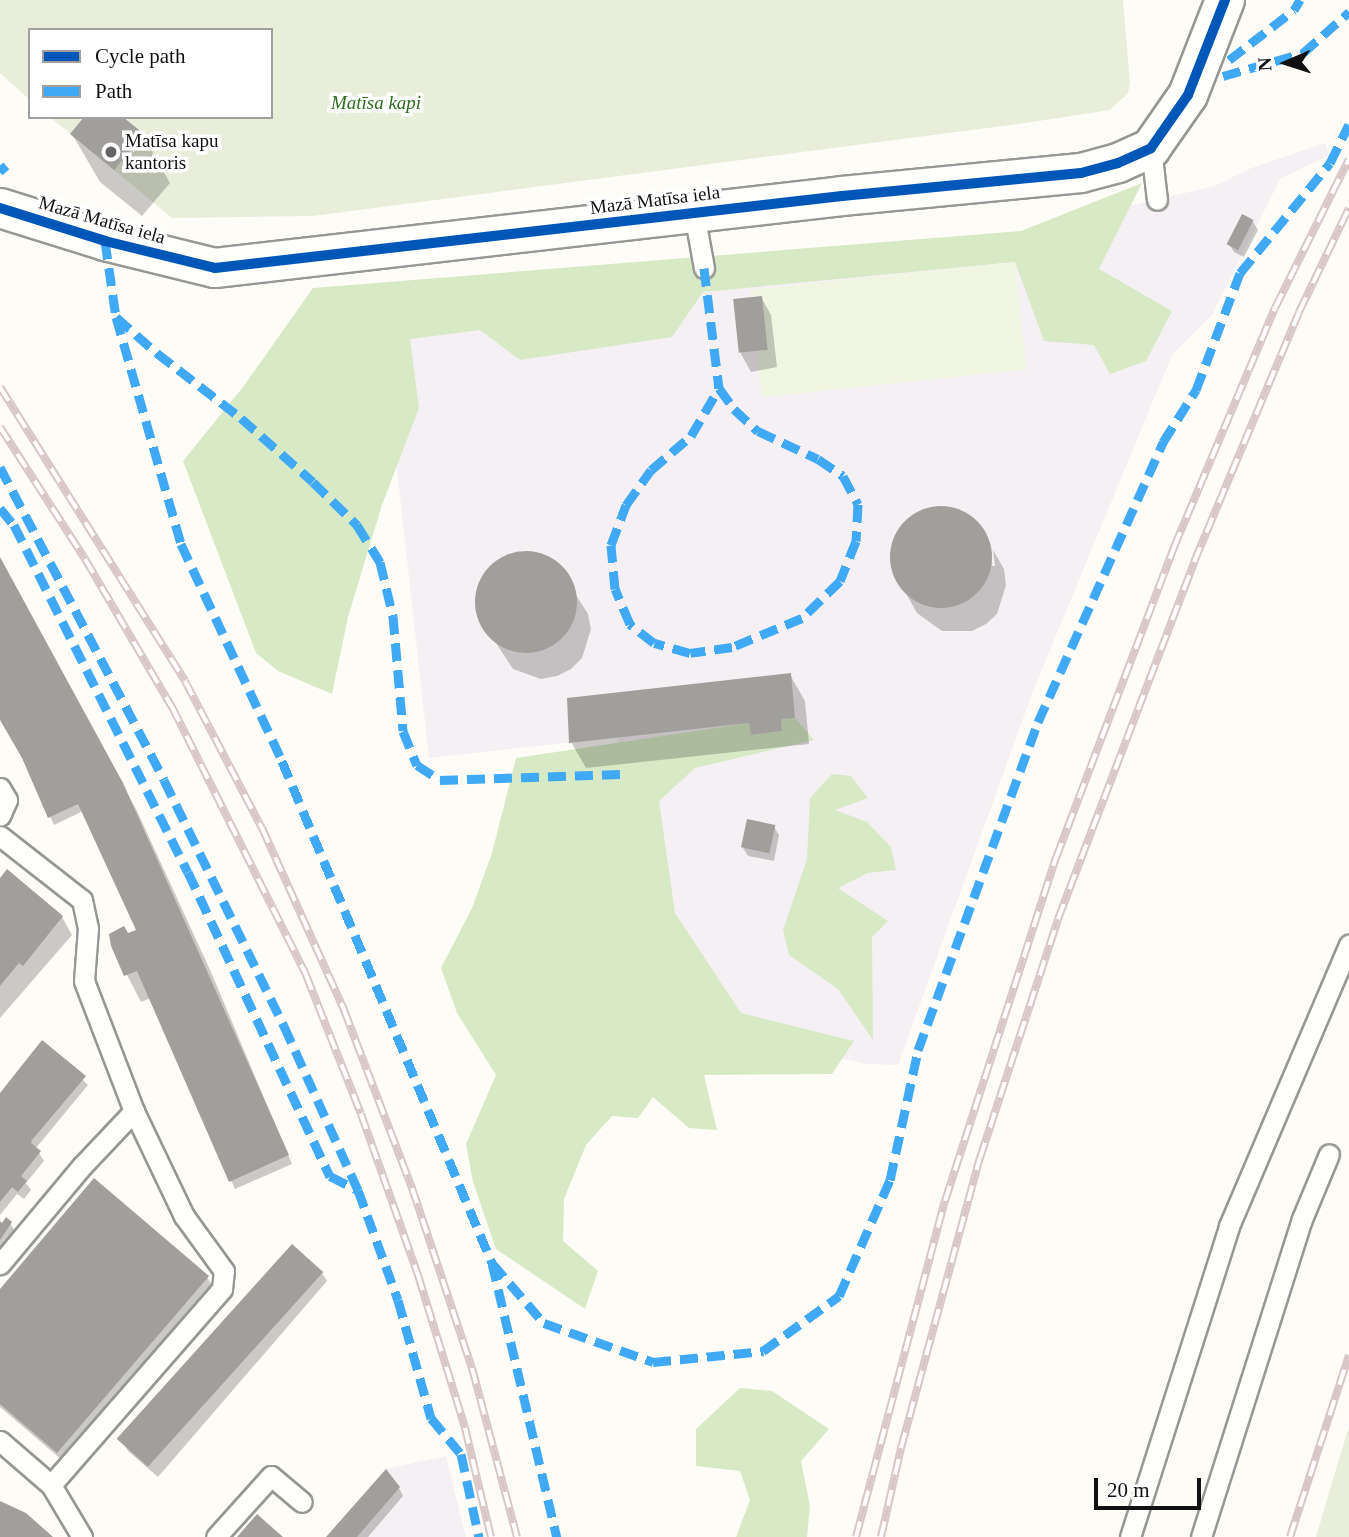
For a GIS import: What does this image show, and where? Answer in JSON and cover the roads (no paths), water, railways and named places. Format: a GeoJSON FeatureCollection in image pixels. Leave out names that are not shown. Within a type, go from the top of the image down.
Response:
{"type":"FeatureCollection","features":[{"type":"Feature","properties":{"kind":"street"},"geometry":{"type":"LineString","coordinates":[[1151,148],[1188,95],[1225,0]]}},
{"type":"Feature","properties":{"kind":"street","name":"Mazā Matīsa iela"},"geometry":{"type":"LineString","coordinates":[[0,208],[105,241],[215,268],[694,213],[1081,173],[1118,163],[1151,148]]}},
{"type":"Feature","properties":{"kind":"lane"},"geometry":{"type":"LineString","coordinates":[[1151,148],[1157,200]]}},
{"type":"Feature","properties":{"kind":"lane"},"geometry":{"type":"LineString","coordinates":[[694,213],[704,268]]}},
{"type":"Feature","properties":{"kind":"lane"},"geometry":{"type":"LineString","coordinates":[[0,788],[7,800],[0,816]]}},
{"type":"Feature","properties":{"kind":"lane"},"geometry":{"type":"LineString","coordinates":[[0,836],[82,900],[88,928],[84,981],[134,1111],[184,1216],[224,1271],[222,1289],[51,1485]]}},
{"type":"Feature","properties":{"kind":"lane"},"geometry":{"type":"LineString","coordinates":[[1130,1537],[1229,1226],[1349,945]]}},
{"type":"Feature","properties":{"kind":"lane"},"geometry":{"type":"LineString","coordinates":[[0,1264],[82,1166],[134,1111]]}},
{"type":"Feature","properties":{"kind":"lane"},"geometry":{"type":"LineString","coordinates":[[1201,1537],[1302,1219],[1329,1154]]}},
{"type":"Feature","properties":{"kind":"lane"},"geometry":{"type":"LineString","coordinates":[[0,1441],[51,1485],[82,1537]]}},
{"type":"Feature","properties":{"kind":"lane"},"geometry":{"type":"LineString","coordinates":[[216,1537],[271,1476],[302,1502]]}},
{"type":"Feature","properties":{"kind":"railway"},"geometry":{"type":"LineString","coordinates":[[856,1537],[945,1201],[1056,858],[1174,547],[1275,308],[1349,159]]}},
{"type":"Feature","properties":{"kind":"railway"},"geometry":{"type":"LineString","coordinates":[[881,1537],[901,1448],[980,1158],[1058,919],[1194,562],[1299,312],[1349,208]]}},
{"type":"Feature","properties":{"kind":"railway"},"geometry":{"type":"LineString","coordinates":[[0,387],[185,681],[262,828],[344,1010],[412,1188],[472,1368],[517,1537]]}},
{"type":"Feature","properties":{"kind":"railway"},"geometry":{"type":"LineString","coordinates":[[0,427],[85,559],[172,707],[306,975],[361,1114],[418,1275],[465,1428],[491,1537]]}},
{"type":"Feature","properties":{"kind":"railway"},"geometry":{"type":"LineString","coordinates":[[1290,1537],[1349,1355]]}},
{"type":"Feature","properties":{"kind":"place","name":"Matīsa kapu kantoris"},"geometry":{"type":"Point","coordinates":[111,152]}},
{"type":"Feature","properties":{"kind":"park label","name":"Matīsa kapi"},"geometry":{"type":"Point","coordinates":[376,103]}}]}
